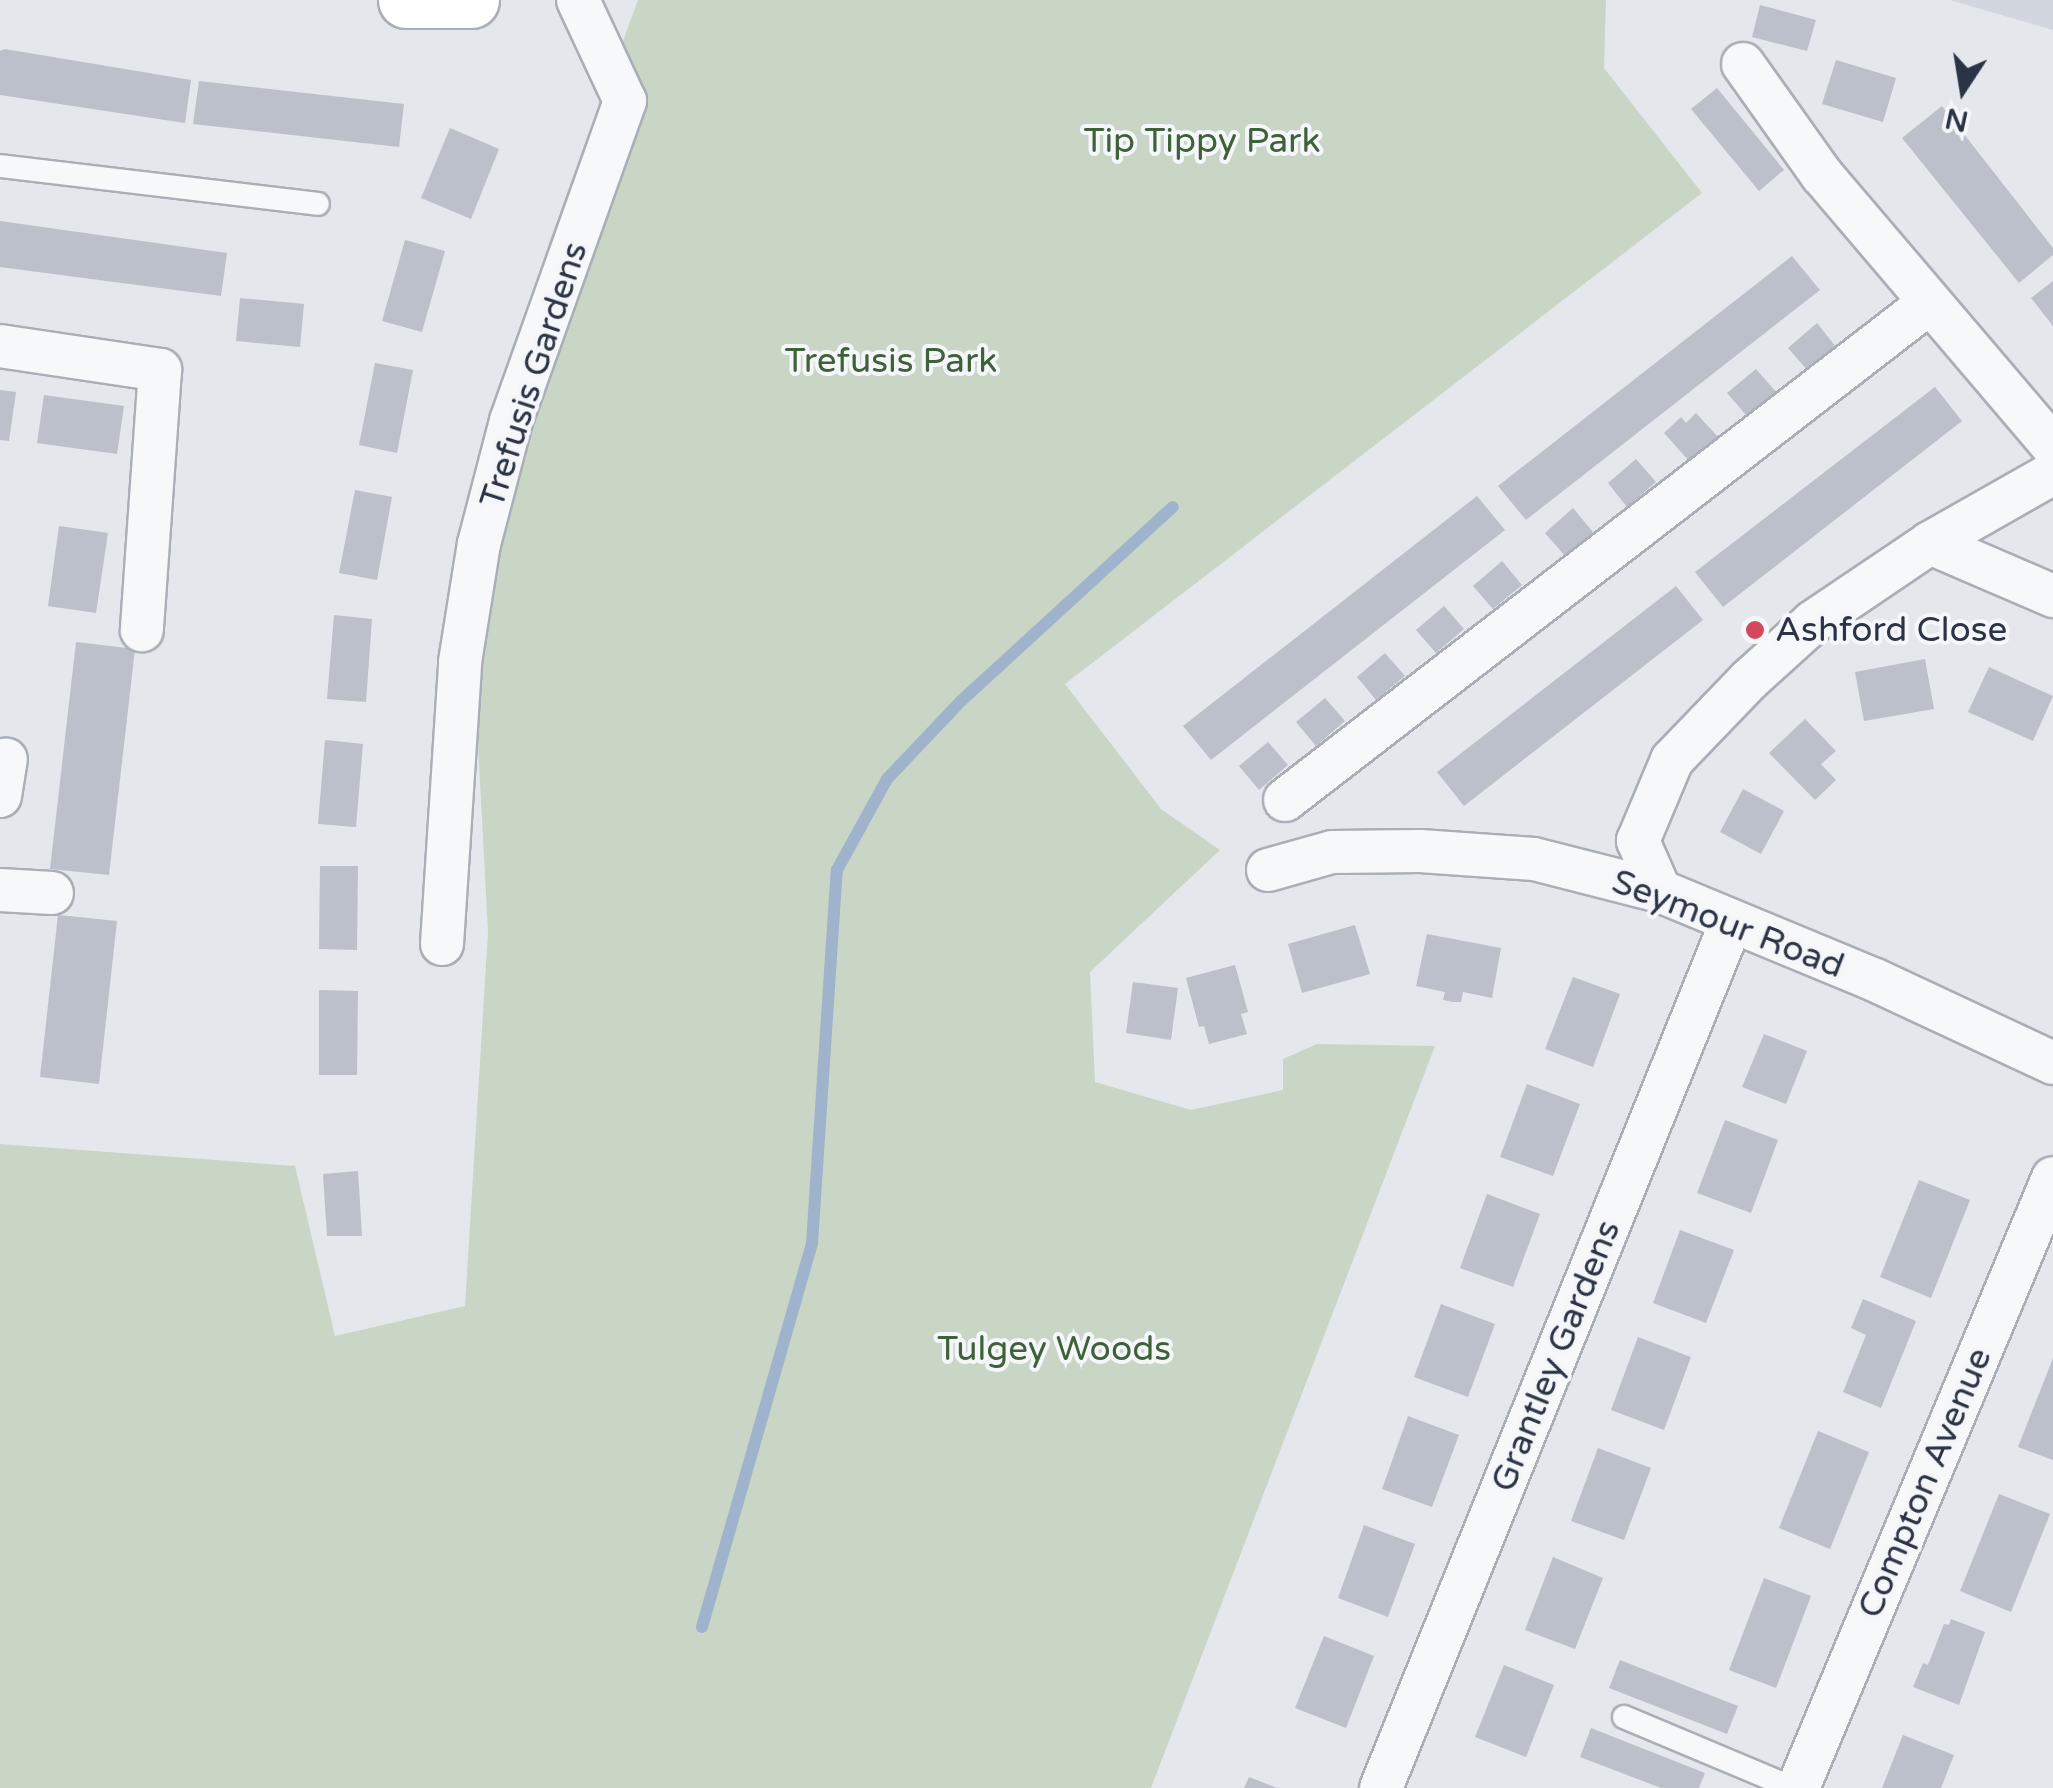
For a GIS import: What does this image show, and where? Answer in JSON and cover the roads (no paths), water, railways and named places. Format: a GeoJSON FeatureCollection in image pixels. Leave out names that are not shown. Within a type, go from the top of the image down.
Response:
{"type":"FeatureCollection","features":[{"type":"Feature","properties":{"kind":"main road"},"geometry":{"type":"LineString","coordinates":[[406,0],[471,0]]}},
{"type":"Feature","properties":{"kind":"street","name":"Trefusis Gardens"},"geometry":{"type":"LineString","coordinates":[[442,944],[460,662],[479,544],[511,421],[626,101],[578,0]]}},
{"type":"Feature","properties":{"kind":"street"},"geometry":{"type":"LineString","coordinates":[[1743,64],[1822,175],[1928,304],[2053,446]]}},
{"type":"Feature","properties":{"kind":"street"},"geometry":{"type":"LineString","coordinates":[[1285,800],[1928,304]]}},
{"type":"Feature","properties":{"kind":"street"},"geometry":{"type":"LineString","coordinates":[[0,346],[160,370],[142,630]]}},
{"type":"Feature","properties":{"kind":"street"},"geometry":{"type":"LineString","coordinates":[[1660,891],[1638,840],[1672,760],[1749,680],[1813,622],[1930,543],[2053,473]]}},
{"type":"Feature","properties":{"kind":"street"},"geometry":{"type":"LineString","coordinates":[[1930,543],[2053,596]]}},
{"type":"Feature","properties":{"kind":"street","name":"Seymour Road"},"geometry":{"type":"LineString","coordinates":[[1268,870],[1332,852],[1420,851],[1534,860],[1660,891],[1731,924],[1874,980],[2053,1063]]}},
{"type":"Feature","properties":{"kind":"street"},"geometry":{"type":"LineString","coordinates":[[0,890],[52,892]]}},
{"type":"Feature","properties":{"kind":"street","name":"Grantley Gardens"},"geometry":{"type":"LineString","coordinates":[[1381,1788],[1731,924]]}},
{"type":"Feature","properties":{"kind":"street","name":"Compton Avenue"},"geometry":{"type":"LineString","coordinates":[[1796,1788],[2053,1178]]}},
{"type":"Feature","properties":{"kind":"lane"},"geometry":{"type":"LineString","coordinates":[[0,166],[318,204]]}},
{"type":"Feature","properties":{"kind":"lane"},"geometry":{"type":"LineString","coordinates":[[1624,1717],[1796,1788]]}},
{"type":"Feature","properties":{"kind":"waterway"},"geometry":{"type":"LineString","coordinates":[[702,1627],[812,1243],[837,870],[887,779],[961,701],[1173,507]]}},
{"type":"Feature","properties":{"kind":"place","name":"Ashford Close"},"geometry":{"type":"Point","coordinates":[1755,630]}},
{"type":"Feature","properties":{"kind":"park label","name":"Tip Tippy Park"},"geometry":{"type":"Point","coordinates":[1202,141]}},
{"type":"Feature","properties":{"kind":"park label","name":"Trefusis Park"},"geometry":{"type":"Point","coordinates":[891,361]}},
{"type":"Feature","properties":{"kind":"park label","name":"Tulgey Woods"},"geometry":{"type":"Point","coordinates":[1054,1349]}}]}
